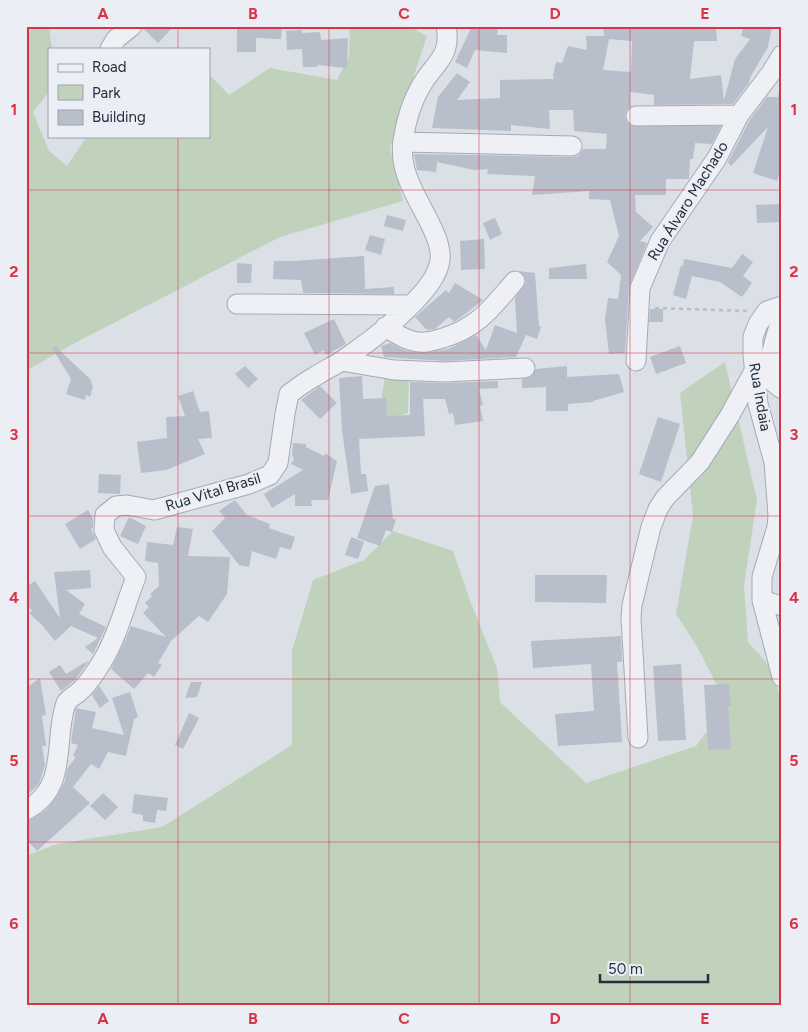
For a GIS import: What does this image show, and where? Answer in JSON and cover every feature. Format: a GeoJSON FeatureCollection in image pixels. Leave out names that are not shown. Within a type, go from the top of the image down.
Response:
{"type":"FeatureCollection","features":[{"type":"Feature","properties":{"kind":"street"},"geometry":{"type":"LineString","coordinates":[[111,48],[116,40],[132,26]]}},
{"type":"Feature","properties":{"kind":"street","name":"Rua Vital Brasil"},"geometry":{"type":"LineString","coordinates":[[26,810],[34,806],[51,788],[58,758],[62,719],[67,701],[82,690],[103,660],[116,632],[136,578],[108,539],[104,530],[105,516],[116,506],[128,505],[154,510],[249,484],[270,475],[278,463],[289,394],[341,361],[385,327],[410,305],[435,277],[440,263],[439,247],[435,232],[405,172],[402,156],[408,114],[421,86],[446,51],[448,41],[446,26]]}},
{"type":"Feature","properties":{"kind":"street","name":"Rua Álvaro Machado"},"geometry":{"type":"LineString","coordinates":[[636,361],[640,288],[660,241],[716,158],[739,115],[782,55]]}},
{"type":"Feature","properties":{"kind":"street"},"geometry":{"type":"LineString","coordinates":[[636,116],[739,115]]}},
{"type":"Feature","properties":{"kind":"street"},"geometry":{"type":"LineString","coordinates":[[403,142],[572,146]]}},
{"type":"Feature","properties":{"kind":"street"},"geometry":{"type":"LineString","coordinates":[[385,327],[414,342],[431,342],[453,335],[469,328],[485,315],[515,281]]}},
{"type":"Feature","properties":{"kind":"street"},"geometry":{"type":"LineString","coordinates":[[237,304],[410,305]]}},
{"type":"Feature","properties":{"kind":"street"},"geometry":{"type":"LineString","coordinates":[[777,312],[770,354],[770,370],[773,382],[782,389]]}},
{"type":"Feature","properties":{"kind":"street","name":"Rua Indaia"},"geometry":{"type":"LineString","coordinates":[[777,312],[758,324],[753,337],[754,371],[758,404],[778,464],[777,528],[762,577],[762,600],[782,677]]}},
{"type":"Feature","properties":{"kind":"street"},"geometry":{"type":"LineString","coordinates":[[341,361],[403,370],[446,372],[525,368]]}},
{"type":"Feature","properties":{"kind":"street"},"geometry":{"type":"LineString","coordinates":[[638,738],[631,618],[632,605],[651,527],[665,498],[700,462],[754,371]]}},
{"type":"Feature","properties":{"kind":"street"},"geometry":{"type":"LineString","coordinates":[[762,600],[782,606]]}},
{"type":"Feature","properties":{"kind":"path"},"geometry":{"type":"LineString","coordinates":[[639,308],[777,312]]}},
{"type":"Feature","properties":{"kind":"green space"},"geometry":{"type":"Polygon","coordinates":[[[26,26],[49,26],[52,48],[48,48],[48,93],[33,112],[49,151],[67,166],[86,138],[210,138],[210,75],[229,95],[270,68],[337,80],[349,56],[350,26],[408,26],[427,36],[390,148],[403,201],[280,237],[71,345],[26,371],[26,26]]]}},
{"type":"Feature","properties":{"kind":"green space"},"geometry":{"type":"Polygon","coordinates":[[[725,362],[757,500],[744,586],[748,642],[766,662],[782,699],[782,1006],[26,1006],[26,856],[57,844],[162,827],[292,745],[292,651],[313,580],[364,560],[393,531],[453,551],[497,668],[500,702],[586,783],[696,746],[727,704],[696,645],[676,614],[693,515],[680,393],[725,362]]]}},
{"type":"Feature","properties":{"kind":"green space"},"geometry":{"type":"Polygon","coordinates":[[[409,374],[408,413],[389,419],[381,401],[385,376],[409,374]]]}},
{"type":"Feature","properties":{"kind":"building"},"geometry":{"type":"Polygon","coordinates":[[[143,26],[174,26],[158,43],[143,26]]]}},
{"type":"Feature","properties":{"kind":"building"},"geometry":{"type":"Polygon","coordinates":[[[237,26],[282,26],[281,39],[256,38],[256,52],[237,52],[237,26]]]}},
{"type":"Feature","properties":{"kind":"building"},"geometry":{"type":"Polygon","coordinates":[[[472,26],[498,26],[497,35],[507,35],[507,53],[475,50],[467,68],[455,62],[472,26]]]}},
{"type":"Feature","properties":{"kind":"building"},"geometry":{"type":"Polygon","coordinates":[[[603,26],[679,26],[696,28],[716,26],[717,41],[694,41],[690,79],[721,75],[724,100],[735,59],[750,39],[741,36],[744,26],[772,26],[768,47],[749,83],[733,104],[654,105],[654,95],[630,92],[630,107],[626,111],[625,117],[631,126],[721,126],[712,144],[695,143],[693,159],[690,159],[689,179],[666,179],[666,195],[635,195],[636,212],[653,227],[640,241],[647,243],[629,287],[625,353],[609,354],[605,319],[608,298],[618,299],[621,275],[607,262],[619,236],[610,200],[589,199],[589,191],[532,195],[535,176],[487,174],[488,169],[474,170],[437,162],[436,172],[417,170],[414,154],[572,157],[578,156],[583,149],[606,149],[607,134],[574,131],[573,110],[549,110],[550,129],[511,125],[511,131],[432,128],[438,97],[457,73],[470,82],[457,100],[500,98],[500,80],[554,79],[556,62],[562,63],[568,46],[587,50],[586,36],[604,36],[603,26]],[[609,39],[603,70],[631,72],[632,41],[609,39]]]}},
{"type":"Feature","properties":{"kind":"building"},"geometry":{"type":"Polygon","coordinates":[[[302,30],[302,33],[320,32],[321,40],[348,38],[347,68],[317,65],[317,67],[303,67],[302,49],[287,50],[286,31],[302,30]]]}},
{"type":"Feature","properties":{"kind":"building"},"geometry":{"type":"Polygon","coordinates":[[[779,93],[782,93],[782,166],[777,181],[753,173],[768,127],[731,166],[728,162],[749,121],[767,97],[777,97],[777,99],[779,93]]]}},
{"type":"Feature","properties":{"kind":"building"},"geometry":{"type":"Polygon","coordinates":[[[780,204],[781,222],[757,223],[756,205],[780,204]]]}},
{"type":"Feature","properties":{"kind":"building"},"geometry":{"type":"Polygon","coordinates":[[[387,215],[406,220],[403,231],[384,226],[387,215]]]}},
{"type":"Feature","properties":{"kind":"building"},"geometry":{"type":"Polygon","coordinates":[[[495,218],[502,234],[490,240],[483,223],[495,218]]]}},
{"type":"Feature","properties":{"kind":"building"},"geometry":{"type":"Polygon","coordinates":[[[370,235],[385,239],[381,255],[365,250],[370,235]]]}},
{"type":"Feature","properties":{"kind":"building"},"geometry":{"type":"Polygon","coordinates":[[[484,239],[485,269],[461,270],[460,241],[484,239]]]}},
{"type":"Feature","properties":{"kind":"building"},"geometry":{"type":"Polygon","coordinates":[[[742,254],[753,262],[743,276],[752,283],[742,297],[720,282],[692,276],[686,299],[673,295],[684,259],[732,268],[742,254]]]}},
{"type":"Feature","properties":{"kind":"building"},"geometry":{"type":"Polygon","coordinates":[[[364,256],[365,289],[394,287],[394,294],[303,293],[301,280],[273,279],[274,261],[364,256]]]}},
{"type":"Feature","properties":{"kind":"building"},"geometry":{"type":"Polygon","coordinates":[[[237,263],[252,264],[251,283],[237,283],[237,263]]]}},
{"type":"Feature","properties":{"kind":"building"},"geometry":{"type":"Polygon","coordinates":[[[586,264],[587,279],[549,279],[549,268],[586,264]]]}},
{"type":"Feature","properties":{"kind":"building"},"geometry":{"type":"Polygon","coordinates":[[[519,271],[535,273],[539,326],[541,327],[537,339],[526,335],[516,357],[445,361],[384,357],[381,346],[390,343],[406,351],[425,353],[448,349],[476,335],[486,350],[495,325],[517,333],[515,298],[526,283],[525,277],[519,271]]]}},
{"type":"Feature","properties":{"kind":"building"},"geometry":{"type":"Polygon","coordinates":[[[455,283],[483,300],[454,322],[449,317],[435,329],[427,330],[415,317],[446,290],[449,293],[455,283]]]}},
{"type":"Feature","properties":{"kind":"building"},"geometry":{"type":"Polygon","coordinates":[[[650,309],[663,309],[663,322],[649,322],[650,309]]]}},
{"type":"Feature","properties":{"kind":"building"},"geometry":{"type":"Polygon","coordinates":[[[334,319],[346,344],[326,355],[324,350],[315,355],[304,333],[334,319]]]}},
{"type":"Feature","properties":{"kind":"building"},"geometry":{"type":"Polygon","coordinates":[[[55,346],[90,379],[93,387],[90,397],[86,395],[85,400],[66,394],[71,379],[52,348],[55,346]]]}},
{"type":"Feature","properties":{"kind":"building"},"geometry":{"type":"Polygon","coordinates":[[[680,346],[686,363],[656,374],[650,357],[680,346]]]}},
{"type":"Feature","properties":{"kind":"building"},"geometry":{"type":"Polygon","coordinates":[[[245,366],[258,379],[248,388],[235,374],[245,366]]]}},
{"type":"Feature","properties":{"kind":"building"},"geometry":{"type":"Polygon","coordinates":[[[567,366],[567,377],[619,374],[624,392],[593,402],[568,404],[568,411],[546,411],[546,387],[522,388],[522,379],[531,377],[536,369],[567,366]]]}},
{"type":"Feature","properties":{"kind":"building"},"geometry":{"type":"Polygon","coordinates":[[[362,376],[363,399],[386,398],[387,416],[410,415],[410,382],[498,381],[498,388],[479,389],[483,405],[480,406],[483,421],[455,425],[453,413],[449,414],[445,399],[423,399],[425,436],[359,439],[361,474],[366,474],[368,491],[351,494],[342,430],[339,378],[362,376]]]}},
{"type":"Feature","properties":{"kind":"building"},"geometry":{"type":"Polygon","coordinates":[[[320,386],[337,403],[320,419],[301,400],[320,386]]]}},
{"type":"Feature","properties":{"kind":"building"},"geometry":{"type":"Polygon","coordinates":[[[193,391],[200,412],[209,411],[212,438],[198,439],[205,454],[166,470],[141,473],[137,442],[167,438],[166,417],[185,416],[178,396],[193,391]]]}},
{"type":"Feature","properties":{"kind":"building"},"geometry":{"type":"Polygon","coordinates":[[[658,417],[680,424],[661,482],[639,474],[658,417]]]}},
{"type":"Feature","properties":{"kind":"building"},"geometry":{"type":"Polygon","coordinates":[[[293,443],[306,444],[306,447],[324,456],[325,453],[337,461],[328,500],[311,500],[312,506],[295,506],[295,494],[272,508],[264,494],[303,470],[291,464],[294,459],[292,454],[293,443]]]}},
{"type":"Feature","properties":{"kind":"building"},"geometry":{"type":"Polygon","coordinates":[[[99,474],[121,475],[120,494],[98,493],[99,474]]]}},
{"type":"Feature","properties":{"kind":"building"},"geometry":{"type":"Polygon","coordinates":[[[389,484],[393,519],[396,519],[392,532],[386,530],[380,546],[357,538],[375,486],[389,484]]]}},
{"type":"Feature","properties":{"kind":"building"},"geometry":{"type":"Polygon","coordinates":[[[235,500],[247,515],[270,524],[269,528],[295,537],[291,550],[280,547],[276,559],[252,551],[249,567],[239,565],[212,531],[225,518],[219,511],[235,500]]]}},
{"type":"Feature","properties":{"kind":"building"},"geometry":{"type":"Polygon","coordinates":[[[88,510],[93,519],[93,528],[91,529],[96,539],[80,549],[65,524],[88,510]]]}},
{"type":"Feature","properties":{"kind":"building"},"geometry":{"type":"Polygon","coordinates":[[[129,517],[146,526],[138,544],[120,536],[129,517]]]}},
{"type":"Feature","properties":{"kind":"building"},"geometry":{"type":"Polygon","coordinates":[[[177,527],[193,529],[188,556],[230,557],[227,594],[208,622],[199,616],[171,641],[158,663],[162,665],[154,677],[148,673],[134,689],[111,669],[131,626],[166,637],[143,613],[149,607],[145,603],[152,596],[150,594],[159,586],[158,563],[145,561],[147,542],[173,545],[177,527]]]}},
{"type":"Feature","properties":{"kind":"building"},"geometry":{"type":"Polygon","coordinates":[[[351,537],[364,542],[358,559],[345,555],[351,537]]]}},
{"type":"Feature","properties":{"kind":"building"},"geometry":{"type":"Polygon","coordinates":[[[90,570],[91,588],[66,590],[85,604],[79,614],[106,627],[93,654],[85,647],[98,638],[71,626],[55,641],[29,613],[32,611],[26,602],[26,587],[35,581],[60,618],[54,572],[90,570]]]}},
{"type":"Feature","properties":{"kind":"building"},"geometry":{"type":"Polygon","coordinates":[[[535,575],[607,575],[606,603],[535,602],[535,575]]]}},
{"type":"Feature","properties":{"kind":"building"},"geometry":{"type":"Polygon","coordinates":[[[621,636],[622,662],[617,662],[622,742],[558,746],[555,714],[594,711],[591,664],[533,668],[531,641],[621,636]]]}},
{"type":"Feature","properties":{"kind":"building"},"geometry":{"type":"Polygon","coordinates":[[[89,661],[75,680],[61,691],[49,672],[60,665],[66,674],[89,661]]]}},
{"type":"Feature","properties":{"kind":"building"},"geometry":{"type":"Polygon","coordinates":[[[681,664],[686,740],[658,741],[653,666],[681,664]]]}},
{"type":"Feature","properties":{"kind":"building"},"geometry":{"type":"Polygon","coordinates":[[[40,678],[46,715],[42,716],[46,746],[42,746],[45,765],[39,784],[26,796],[26,688],[40,678]]]}},
{"type":"Feature","properties":{"kind":"building"},"geometry":{"type":"Polygon","coordinates":[[[191,682],[202,682],[197,697],[185,698],[191,682]]]}},
{"type":"Feature","properties":{"kind":"building"},"geometry":{"type":"Polygon","coordinates":[[[729,684],[731,706],[728,707],[731,749],[708,750],[704,685],[729,684]]]}},
{"type":"Feature","properties":{"kind":"building"},"geometry":{"type":"Polygon","coordinates":[[[99,686],[109,701],[100,708],[92,695],[99,686]]]}},
{"type":"Feature","properties":{"kind":"building"},"geometry":{"type":"Polygon","coordinates":[[[130,692],[138,717],[134,719],[126,756],[108,752],[99,769],[91,764],[73,787],[90,803],[37,851],[26,839],[26,821],[46,810],[57,796],[65,781],[67,769],[76,757],[73,756],[78,745],[71,743],[76,708],[96,712],[92,728],[124,735],[112,698],[130,692]]]}},
{"type":"Feature","properties":{"kind":"building"},"geometry":{"type":"Polygon","coordinates":[[[189,713],[199,718],[183,749],[175,745],[189,713]]]}},
{"type":"Feature","properties":{"kind":"building"},"geometry":{"type":"Polygon","coordinates":[[[103,793],[118,807],[105,820],[90,806],[103,793]]]}},
{"type":"Feature","properties":{"kind":"building"},"geometry":{"type":"Polygon","coordinates":[[[134,794],[168,798],[166,811],[157,810],[155,823],[143,821],[143,815],[132,813],[134,794]]]}}]}
